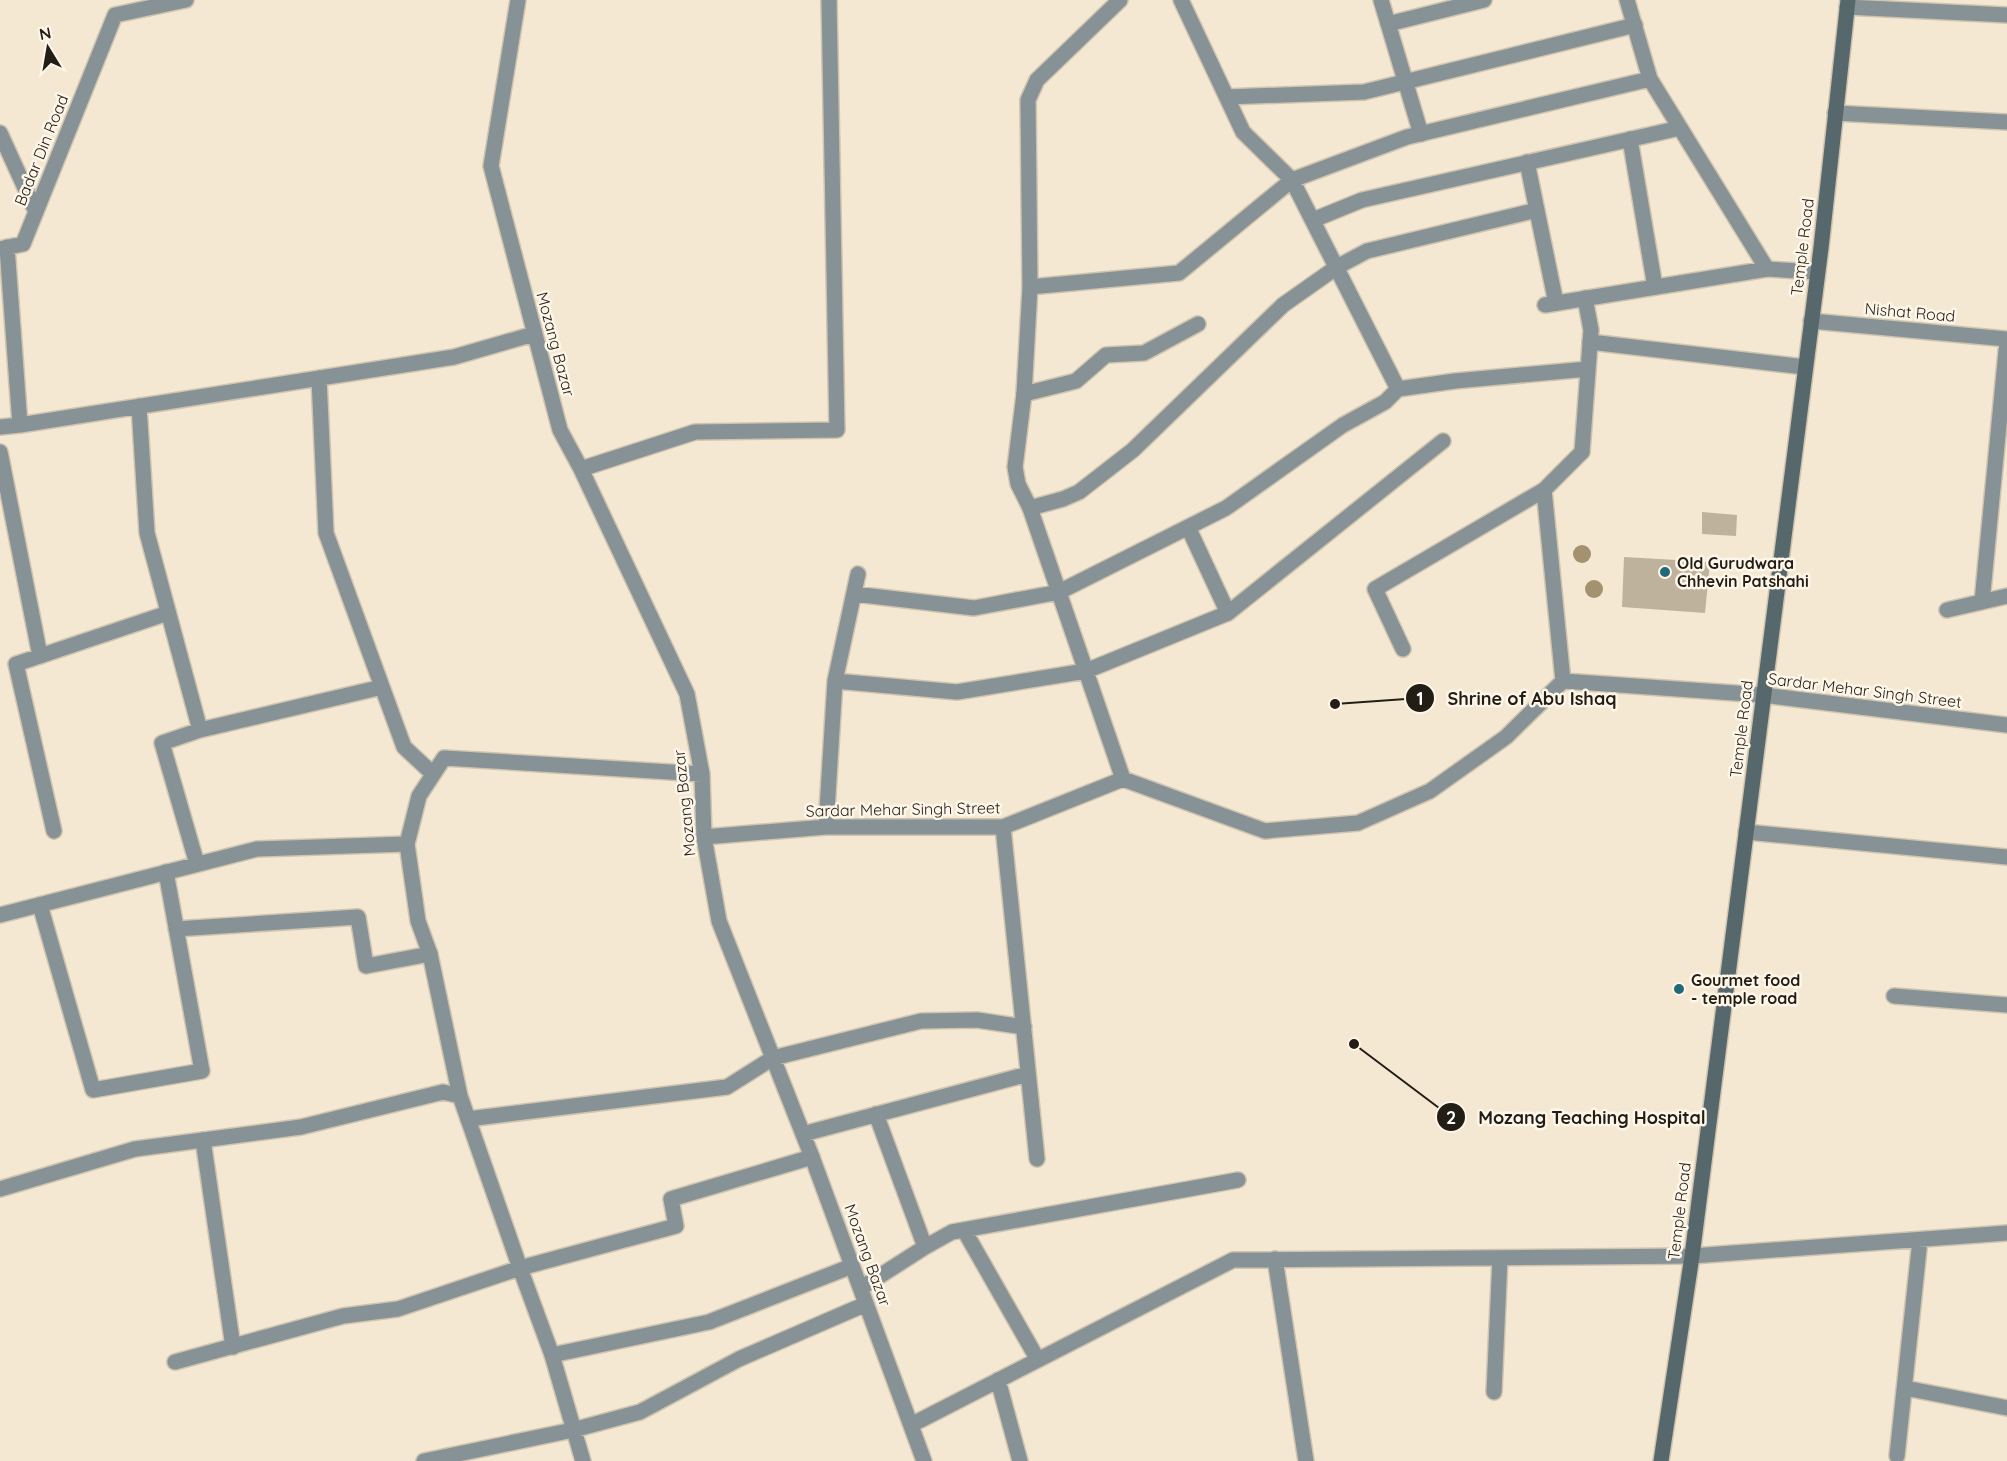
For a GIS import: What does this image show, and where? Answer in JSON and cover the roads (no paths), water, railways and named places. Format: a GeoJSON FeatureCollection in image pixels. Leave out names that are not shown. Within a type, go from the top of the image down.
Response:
{"type":"FeatureCollection","features":[{"type":"Feature","properties":{"kind":"street","name":"Badar Din Road"},"geometry":{"type":"LineString","coordinates":[[4,248],[23,244],[115,15],[169,1],[186,0]]}},
{"type":"Feature","properties":{"kind":"street","name":"Mozang Bazar"},"geometry":{"type":"LineString","coordinates":[[519,0],[491,166],[560,430],[687,694],[702,774],[704,837],[719,921],[812,1157],[924,1461]]}},
{"type":"Feature","properties":{"kind":"street"},"geometry":{"type":"LineString","coordinates":[[580,470],[695,432],[837,430],[829,0]]}},
{"type":"Feature","properties":{"kind":"street"},"geometry":{"type":"LineString","coordinates":[[1120,0],[1037,80],[1028,100],[1030,287],[1024,394],[1015,467],[1018,484],[1030,508],[1123,779],[1265,831],[1358,823],[1440,785],[1506,737],[1563,681],[1544,490]]}},
{"type":"Feature","properties":{"kind":"street"},"geometry":{"type":"LineString","coordinates":[[1181,0],[1243,132],[1292,180],[1398,389]]}},
{"type":"Feature","properties":{"kind":"street"},"geometry":{"type":"LineString","coordinates":[[1381,0],[1422,134]]}},
{"type":"Feature","properties":{"kind":"street"},"geometry":{"type":"LineString","coordinates":[[1388,24],[1484,0]]}},
{"type":"Feature","properties":{"kind":"street"},"geometry":{"type":"LineString","coordinates":[[1627,0],[1650,80],[1767,269]]}},
{"type":"Feature","properties":{"kind":"street"},"geometry":{"type":"LineString","coordinates":[[1847,3],[2006,10]]}},
{"type":"Feature","properties":{"kind":"street","name":"Temple Road"},"geometry":{"type":"LineString","coordinates":[[1661,1461],[1692,1256],[1817,272],[1847,3]]}},
{"type":"Feature","properties":{"kind":"street"},"geometry":{"type":"LineString","coordinates":[[1227,97],[1364,92],[1635,25]]}},
{"type":"Feature","properties":{"kind":"street"},"geometry":{"type":"LineString","coordinates":[[1030,287],[1179,273],[1292,180],[1407,137],[1650,80]]}},
{"type":"Feature","properties":{"kind":"street"},"geometry":{"type":"LineString","coordinates":[[1835,112],[2007,122]]}},
{"type":"Feature","properties":{"kind":"street"},"geometry":{"type":"LineString","coordinates":[[1313,220],[1362,200],[1680,128]]}},
{"type":"Feature","properties":{"kind":"street"},"geometry":{"type":"LineString","coordinates":[[0,133],[36,212]]}},
{"type":"Feature","properties":{"kind":"street"},"geometry":{"type":"LineString","coordinates":[[1630,139],[1655,287]]}},
{"type":"Feature","properties":{"kind":"street"},"geometry":{"type":"LineString","coordinates":[[1527,162],[1537,210],[1551,304],[1767,269],[1817,272]]}},
{"type":"Feature","properties":{"kind":"street"},"geometry":{"type":"LineString","coordinates":[[1030,508],[1079,492],[1133,450],[1283,305],[1337,267],[1367,250],[1537,210]]}},
{"type":"Feature","properties":{"kind":"street"},"geometry":{"type":"LineString","coordinates":[[4,248],[20,424]]}},
{"type":"Feature","properties":{"kind":"street"},"geometry":{"type":"LineString","coordinates":[[1403,649],[1376,589],[1544,490],[1582,452],[1591,330],[1585,298]]}},
{"type":"Feature","properties":{"kind":"street","name":"Nishat Road"},"geometry":{"type":"LineString","coordinates":[[1810,321],[2007,340]]}},
{"type":"Feature","properties":{"kind":"street"},"geometry":{"type":"LineString","coordinates":[[1024,394],[1076,381],[1106,355],[1144,353],[1198,324]]}},
{"type":"Feature","properties":{"kind":"street"},"geometry":{"type":"LineString","coordinates":[[0,427],[454,357],[534,334]]}},
{"type":"Feature","properties":{"kind":"street"},"geometry":{"type":"LineString","coordinates":[[1982,602],[2001,473],[2007,340]]}},
{"type":"Feature","properties":{"kind":"street"},"geometry":{"type":"LineString","coordinates":[[1590,342],[1805,367]]}},
{"type":"Feature","properties":{"kind":"street"},"geometry":{"type":"LineString","coordinates":[[854,594],[974,608],[1059,592],[1226,508],[1343,425],[1384,402],[1398,389],[1455,381],[1588,369]]}},
{"type":"Feature","properties":{"kind":"street"},"geometry":{"type":"LineString","coordinates":[[319,378],[326,533],[404,747],[433,774]]}},
{"type":"Feature","properties":{"kind":"street"},"geometry":{"type":"LineString","coordinates":[[139,406],[147,533],[200,730]]}},
{"type":"Feature","properties":{"kind":"street"},"geometry":{"type":"LineString","coordinates":[[836,681],[957,692],[1086,671],[1228,613],[1443,441]]}},
{"type":"Feature","properties":{"kind":"street"},"geometry":{"type":"LineString","coordinates":[[0,452],[3,480],[40,656]]}},
{"type":"Feature","properties":{"kind":"street"},"geometry":{"type":"LineString","coordinates":[[1188,527],[1228,613]]}},
{"type":"Feature","properties":{"kind":"street"},"geometry":{"type":"LineString","coordinates":[[826,827],[836,681],[858,574]]}},
{"type":"Feature","properties":{"kind":"street"},"geometry":{"type":"LineString","coordinates":[[1947,610],[2007,596]]}},
{"type":"Feature","properties":{"kind":"street"},"geometry":{"type":"LineString","coordinates":[[54,831],[16,664],[168,613]]}},
{"type":"Feature","properties":{"kind":"street","name":"Sardar Mehar Singh Street"},"geometry":{"type":"LineString","coordinates":[[1563,681],[1763,695],[2007,725]]}},
{"type":"Feature","properties":{"kind":"street"},"geometry":{"type":"LineString","coordinates":[[197,864],[162,743],[200,730],[382,687]]}},
{"type":"Feature","properties":{"kind":"street"},"geometry":{"type":"LineString","coordinates":[[583,1461],[552,1355],[519,1268],[460,1096],[430,954],[418,921],[407,844],[419,795],[444,758],[702,774]]}},
{"type":"Feature","properties":{"kind":"street","name":"Sardar Mehar Singh Street"},"geometry":{"type":"LineString","coordinates":[[704,837],[826,827],[1003,827],[1123,779]]}},
{"type":"Feature","properties":{"kind":"street"},"geometry":{"type":"LineString","coordinates":[[1003,827],[1037,1159]]}},
{"type":"Feature","properties":{"kind":"street"},"geometry":{"type":"LineString","coordinates":[[1746,832],[2007,857]]}},
{"type":"Feature","properties":{"kind":"street"},"geometry":{"type":"LineString","coordinates":[[0,915],[257,849],[407,844]]}},
{"type":"Feature","properties":{"kind":"street"},"geometry":{"type":"LineString","coordinates":[[40,905],[93,1090],[202,1071],[166,872]]}},
{"type":"Feature","properties":{"kind":"street"},"geometry":{"type":"LineString","coordinates":[[176,929],[358,917],[366,966],[430,954]]}},
{"type":"Feature","properties":{"kind":"street"},"geometry":{"type":"LineString","coordinates":[[1894,996],[2007,1005]]}},
{"type":"Feature","properties":{"kind":"street"},"geometry":{"type":"LineString","coordinates":[[468,1119],[727,1087],[773,1058],[921,1021],[977,1020],[1023,1027]]}},
{"type":"Feature","properties":{"kind":"street"},"geometry":{"type":"LineString","coordinates":[[803,1134],[1028,1074]]}},
{"type":"Feature","properties":{"kind":"street"},"geometry":{"type":"LineString","coordinates":[[0,1189],[135,1149],[301,1127],[443,1092],[460,1096]]}},
{"type":"Feature","properties":{"kind":"street"},"geometry":{"type":"LineString","coordinates":[[876,1114],[925,1247]]}},
{"type":"Feature","properties":{"kind":"street"},"geometry":{"type":"LineString","coordinates":[[203,1140],[233,1347]]}},
{"type":"Feature","properties":{"kind":"street"},"geometry":{"type":"LineString","coordinates":[[176,1362],[343,1317],[398,1310],[519,1268],[676,1227],[671,1199],[812,1157]]}},
{"type":"Feature","properties":{"kind":"street"},"geometry":{"type":"LineString","coordinates":[[861,1288],[952,1232],[1238,1180]]}},
{"type":"Feature","properties":{"kind":"street"},"geometry":{"type":"LineString","coordinates":[[964,1230],[1038,1360]]}},
{"type":"Feature","properties":{"kind":"street"},"geometry":{"type":"LineString","coordinates":[[911,1425],[1233,1260],[1692,1256],[2007,1233]]}},
{"type":"Feature","properties":{"kind":"street"},"geometry":{"type":"LineString","coordinates":[[1897,1456],[1920,1240]]}},
{"type":"Feature","properties":{"kind":"street"},"geometry":{"type":"LineString","coordinates":[[1494,1392],[1500,1258]]}},
{"type":"Feature","properties":{"kind":"street"},"geometry":{"type":"LineString","coordinates":[[1275,1259],[1306,1461]]}},
{"type":"Feature","properties":{"kind":"street"},"geometry":{"type":"LineString","coordinates":[[552,1355],[709,1322],[852,1266]]}},
{"type":"Feature","properties":{"kind":"street"},"geometry":{"type":"LineString","coordinates":[[424,1461],[466,1457],[640,1412],[739,1359],[866,1304]]}},
{"type":"Feature","properties":{"kind":"street"},"geometry":{"type":"LineString","coordinates":[[998,1380],[1020,1461]]}},
{"type":"Feature","properties":{"kind":"street"},"geometry":{"type":"LineString","coordinates":[[1905,1388],[2007,1408]]}},
{"type":"Feature","properties":{"kind":"place","name":"Old Gurudwara Chhevin Patshahi"},"geometry":{"type":"Point","coordinates":[1665,572]}},
{"type":"Feature","properties":{"kind":"place","name":"Shrine of Abu Ishaq"},"geometry":{"type":"Point","coordinates":[1335,704]}},
{"type":"Feature","properties":{"kind":"place","name":"Gourmet food - temple road"},"geometry":{"type":"Point","coordinates":[1679,989]}},
{"type":"Feature","properties":{"kind":"place","name":"Mozang Teaching Hospital"},"geometry":{"type":"Point","coordinates":[1354,1044]}}]}
